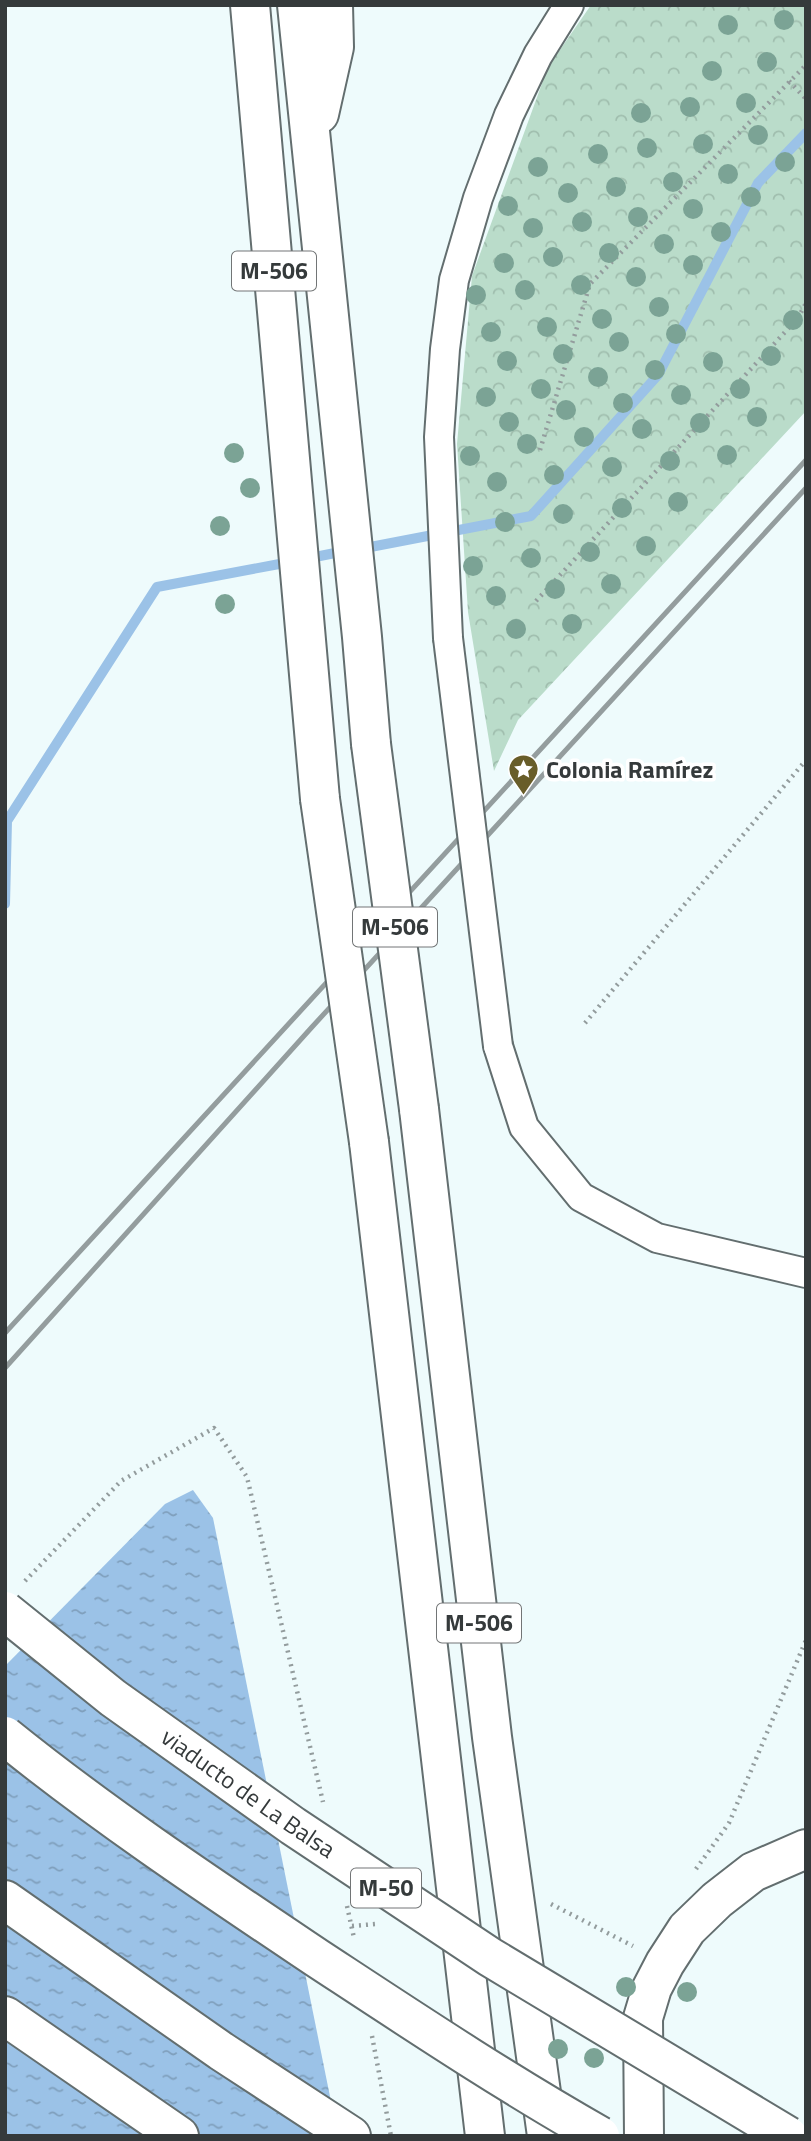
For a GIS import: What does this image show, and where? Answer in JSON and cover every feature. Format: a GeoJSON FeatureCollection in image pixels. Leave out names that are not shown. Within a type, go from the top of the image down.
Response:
{"type":"FeatureCollection","features":[{"type":"Feature","properties":{"kind":"highway","name":"M-506"},"geometry":{"type":"LineString","coordinates":[[250,5],[320,799],[369,1142],[485,2136]]}},
{"type":"Feature","properties":{"kind":"highway","name":"M-506"},"geometry":{"type":"LineString","coordinates":[[297,5],[356,572],[371,744],[419,1109],[492,1737],[547,2136]]}},
{"type":"Feature","properties":{"kind":"highway"},"geometry":{"type":"LineString","coordinates":[[312,146],[334,47],[333,5]]}},
{"type":"Feature","properties":{"kind":"highway","name":"viaducto de La Balsa"},"geometry":{"type":"LineString","coordinates":[[14,1597],[113,1698],[293,1826],[490,1957],[788,2136]]}},
{"type":"Feature","properties":{"kind":"highway"},"geometry":{"type":"LineString","coordinates":[[5,1736],[60,1780],[247,1912],[419,2025],[600,2136]]}},
{"type":"Feature","properties":{"kind":"highway"},"geometry":{"type":"LineString","coordinates":[[644,2136],[643,2018],[652,1988],[665,1963],[687,1928],[717,1900],[752,1872],[806,1849]]}},
{"type":"Feature","properties":{"kind":"highway"},"geometry":{"type":"LineString","coordinates":[[5,1900],[221,2051],[351,2136]]}},
{"type":"Feature","properties":{"kind":"highway"},"geometry":{"type":"LineString","coordinates":[[5,2016],[178,2136]]}},
{"type":"Feature","properties":{"kind":"street"},"geometry":{"type":"LineString","coordinates":[[569,5],[538,55],[509,115],[478,198],[454,280],[445,349],[439,437],[448,638],[498,1046],[524,1127],[581,1197],[657,1238],[806,1273]]}},
{"type":"Feature","properties":{"kind":"path"},"geometry":{"type":"LineString","coordinates":[[540,450],[590,284],[806,65]]}},
{"type":"Feature","properties":{"kind":"path"},"geometry":{"type":"LineString","coordinates":[[789,81],[806,99]]}},
{"type":"Feature","properties":{"kind":"path"},"geometry":{"type":"LineString","coordinates":[[536,601],[799,318],[806,303]]}},
{"type":"Feature","properties":{"kind":"path"},"geometry":{"type":"LineString","coordinates":[[585,1023],[806,760]]}},
{"type":"Feature","properties":{"kind":"path"},"geometry":{"type":"LineString","coordinates":[[14,1597],[121,1480],[214,1428],[247,1477],[324,1803]]}},
{"type":"Feature","properties":{"kind":"path"},"geometry":{"type":"LineString","coordinates":[[691,1876],[729,1823],[806,1640]]}},
{"type":"Feature","properties":{"kind":"path"},"geometry":{"type":"LineString","coordinates":[[346,1899],[355,1939]]}},
{"type":"Feature","properties":{"kind":"path"},"geometry":{"type":"LineString","coordinates":[[550,1904],[639,1950]]}},
{"type":"Feature","properties":{"kind":"path"},"geometry":{"type":"LineString","coordinates":[[371,2031],[391,2136]]}},
{"type":"Feature","properties":{"kind":"green space"},"geometry":{"type":"Polygon","coordinates":[[[591,5],[806,5],[806,411],[518,720],[494,771],[468,612],[457,444],[472,276],[548,67],[591,5]]]}},
{"type":"Feature","properties":{"kind":"water"},"geometry":{"type":"Polygon","coordinates":[[[193,1490],[213,1518],[338,2136],[5,2136],[5,1666],[165,1504],[193,1490]]]}},
{"type":"Feature","properties":{"kind":"waterway"},"geometry":{"type":"LineString","coordinates":[[360,549],[531,516],[658,375],[758,183],[806,133]]}},
{"type":"Feature","properties":{"kind":"waterway"},"geometry":{"type":"LineString","coordinates":[[305,559],[345,551]]}},
{"type":"Feature","properties":{"kind":"waterway"},"geometry":{"type":"LineString","coordinates":[[5,904],[7,821],[157,587],[290,562]]}},
{"type":"Feature","properties":{"kind":"railway"},"geometry":{"type":"LineString","coordinates":[[5,1333],[806,460]]}},
{"type":"Feature","properties":{"kind":"railway"},"geometry":{"type":"LineString","coordinates":[[5,1368],[312,1027],[806,488]]}},
{"type":"Feature","properties":{"kind":"place","name":"Colonia Ramírez"},"geometry":{"type":"Point","coordinates":[523,797]}}]}
